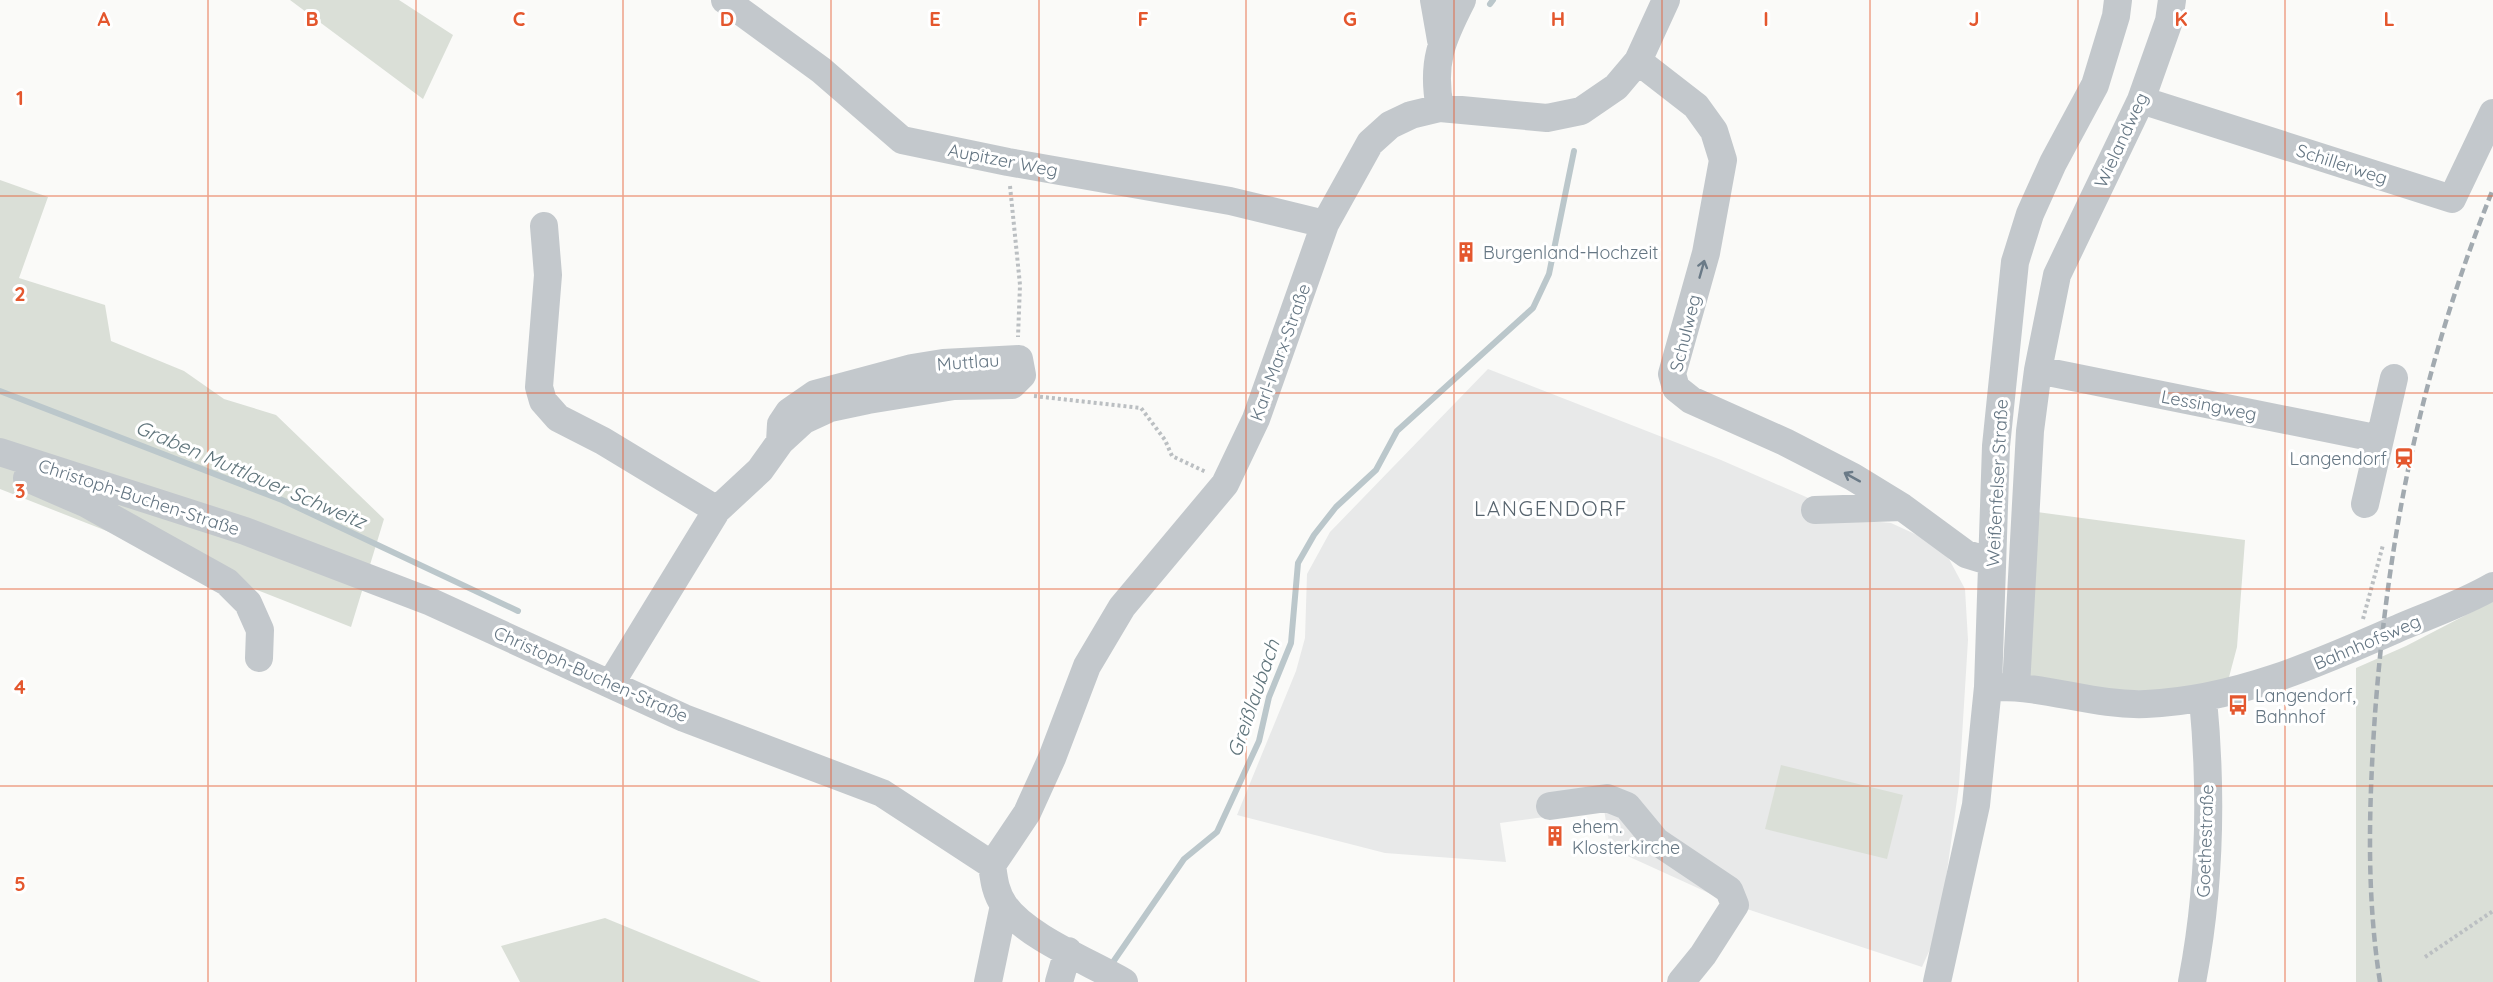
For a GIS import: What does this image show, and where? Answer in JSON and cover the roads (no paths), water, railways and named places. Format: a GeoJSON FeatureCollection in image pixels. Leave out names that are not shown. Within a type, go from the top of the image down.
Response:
{"type":"FeatureCollection","features":[{"type":"Feature","properties":{"kind":"street","name":"Aupitzer Weg"},"geometry":{"type":"LineString","coordinates":[[725,0],[821,70],[902,140],[1008,162],[1230,201],[1325,224]]}},
{"type":"Feature","properties":{"kind":"street"},"geometry":{"type":"LineString","coordinates":[[1434,0],[1441,40],[1436,72],[1440,108]]}},
{"type":"Feature","properties":{"kind":"street"},"geometry":{"type":"LineString","coordinates":[[1441,40],[1462,0]]}},
{"type":"Feature","properties":{"kind":"street","name":"Karl-Marx-Straße"},"geometry":{"type":"LineString","coordinates":[[992,865],[1027,813],[1052,758],[1088,666],[1122,607],[1225,484],[1257,419],[1325,224],[1370,143],[1390,125],[1411,115],[1440,108],[1547,118],[1581,111],[1617,87],[1638,61],[1666,0]]}},
{"type":"Feature","properties":{"kind":"street","name":"Weißenfelser Straße"},"geometry":{"type":"LineString","coordinates":[[1937,982],[1976,805],[1988,687],[1996,446],[2015,262],[2039,194],[2095,85],[2116,16],[2118,0]]}},
{"type":"Feature","properties":{"kind":"street","name":"Wielandweg"},"geometry":{"type":"LineString","coordinates":[[2038,370],[2057,275],[2141,100],[2169,21],[2172,0]]}},
{"type":"Feature","properties":{"kind":"street","name":"Schulweg"},"geometry":{"type":"LineString","coordinates":[[1638,61],[1696,106],[1714,131],[1723,160],[1706,253],[1672,374],[1676,388],[1691,400],[1785,442],[1853,477],[1902,507],[1965,554],[1992,562]]}},
{"type":"Feature","properties":{"kind":"street","name":"Schillerweg"},"geometry":{"type":"LineString","coordinates":[[2141,100],[2452,199],[2493,113]]}},
{"type":"Feature","properties":{"kind":"street"},"geometry":{"type":"LineString","coordinates":[[544,226],[548,275],[539,387],[543,401],[558,418],[603,441],[717,510]]}},
{"type":"Feature","properties":{"kind":"street","name":"Muttlau"},"geometry":{"type":"LineString","coordinates":[[611,682],[717,510],[760,470],[780,442],[804,420],[830,408],[954,386],[1006,386],[1019,370]]}},
{"type":"Feature","properties":{"kind":"street"},"geometry":{"type":"LineString","coordinates":[[2016,687],[2030,431],[2038,370]]}},
{"type":"Feature","properties":{"kind":"street","name":"Lessingweg"},"geometry":{"type":"LineString","coordinates":[[2038,370],[2380,439]]}},
{"type":"Feature","properties":{"kind":"street"},"geometry":{"type":"LineString","coordinates":[[2366,504],[2394,378]]}},
{"type":"Feature","properties":{"kind":"street"},"geometry":{"type":"LineString","coordinates":[[1210,474],[1229,445],[1242,448]]}},
{"type":"Feature","properties":{"kind":"street","name":"Christoph-Buchen-Straße"},"geometry":{"type":"LineString","coordinates":[[0,452],[245,531],[431,602],[611,682],[684,718],[882,793],[992,865]]}},
{"type":"Feature","properties":{"kind":"street"},"geometry":{"type":"LineString","coordinates":[[0,466],[87,504],[227,582],[248,603],[260,630],[259,658]]}},
{"type":"Feature","properties":{"kind":"street"},"geometry":{"type":"LineString","coordinates":[[1815,510],[1902,507]]}},
{"type":"Feature","properties":{"kind":"street","name":"Bahnhofsweg"},"geometry":{"type":"LineString","coordinates":[[1988,687],[2016,687],[2115,703],[2144,704],[2203,699],[2286,676],[2493,586]]}},
{"type":"Feature","properties":{"kind":"street","name":"Goethestraße"},"geometry":{"type":"LineString","coordinates":[[2192,982],[2206,877],[2208,794],[2203,699]]}},
{"type":"Feature","properties":{"kind":"street"},"geometry":{"type":"LineString","coordinates":[[1550,806],[1607,798],[1627,806],[1656,842],[1729,890],[1735,905],[1703,956],[1681,982]]}},
{"type":"Feature","properties":{"kind":"street"},"geometry":{"type":"LineString","coordinates":[[992,865],[994,886],[1004,904],[1021,923],[1098,968]]}},
{"type":"Feature","properties":{"kind":"street"},"geometry":{"type":"LineString","coordinates":[[988,982],[1004,904]]}},
{"type":"Feature","properties":{"kind":"street"},"geometry":{"type":"LineString","coordinates":[[1059,982],[1098,968]]}},
{"type":"Feature","properties":{"kind":"waterway","name":"Greißlaubach"},"geometry":{"type":"LineString","coordinates":[[1490,4],[1493,0]]}},
{"type":"Feature","properties":{"kind":"waterway","name":"Greißlaubach"},"geometry":{"type":"LineString","coordinates":[[1111,965],[1184,859],[1217,832],[1259,741],[1269,697],[1291,643],[1298,563],[1314,535],[1336,507],[1376,470],[1397,431],[1533,308],[1549,274],[1574,151]]}},
{"type":"Feature","properties":{"kind":"waterway","name":"Graben Muttlauer Schweitz"},"geometry":{"type":"LineString","coordinates":[[0,391],[282,500],[518,611]]}},
{"type":"Feature","properties":{"kind":"railway"},"geometry":{"type":"LineString","coordinates":[[2380,982],[2372,915],[2370,815],[2375,714],[2390,578],[2400,512],[2429,382],[2468,254],[2493,189]]}},
{"type":"Feature","properties":{"kind":"place","name":"Burgenland-Hochzeit"},"geometry":{"type":"Point","coordinates":[1466,252]}},
{"type":"Feature","properties":{"kind":"place","name":"Langendorf"},"geometry":{"type":"Point","coordinates":[2404,458]}},
{"type":"Feature","properties":{"kind":"place","name":"Langendorf, Bahnhof"},"geometry":{"type":"Point","coordinates":[2238,705]}},
{"type":"Feature","properties":{"kind":"place","name":"ehem. Klosterkirche"},"geometry":{"type":"Point","coordinates":[1555,836]}},
{"type":"Feature","properties":{"kind":"district","name":"LANGENDORF"},"geometry":{"type":"Point","coordinates":[1551,508]}}]}
